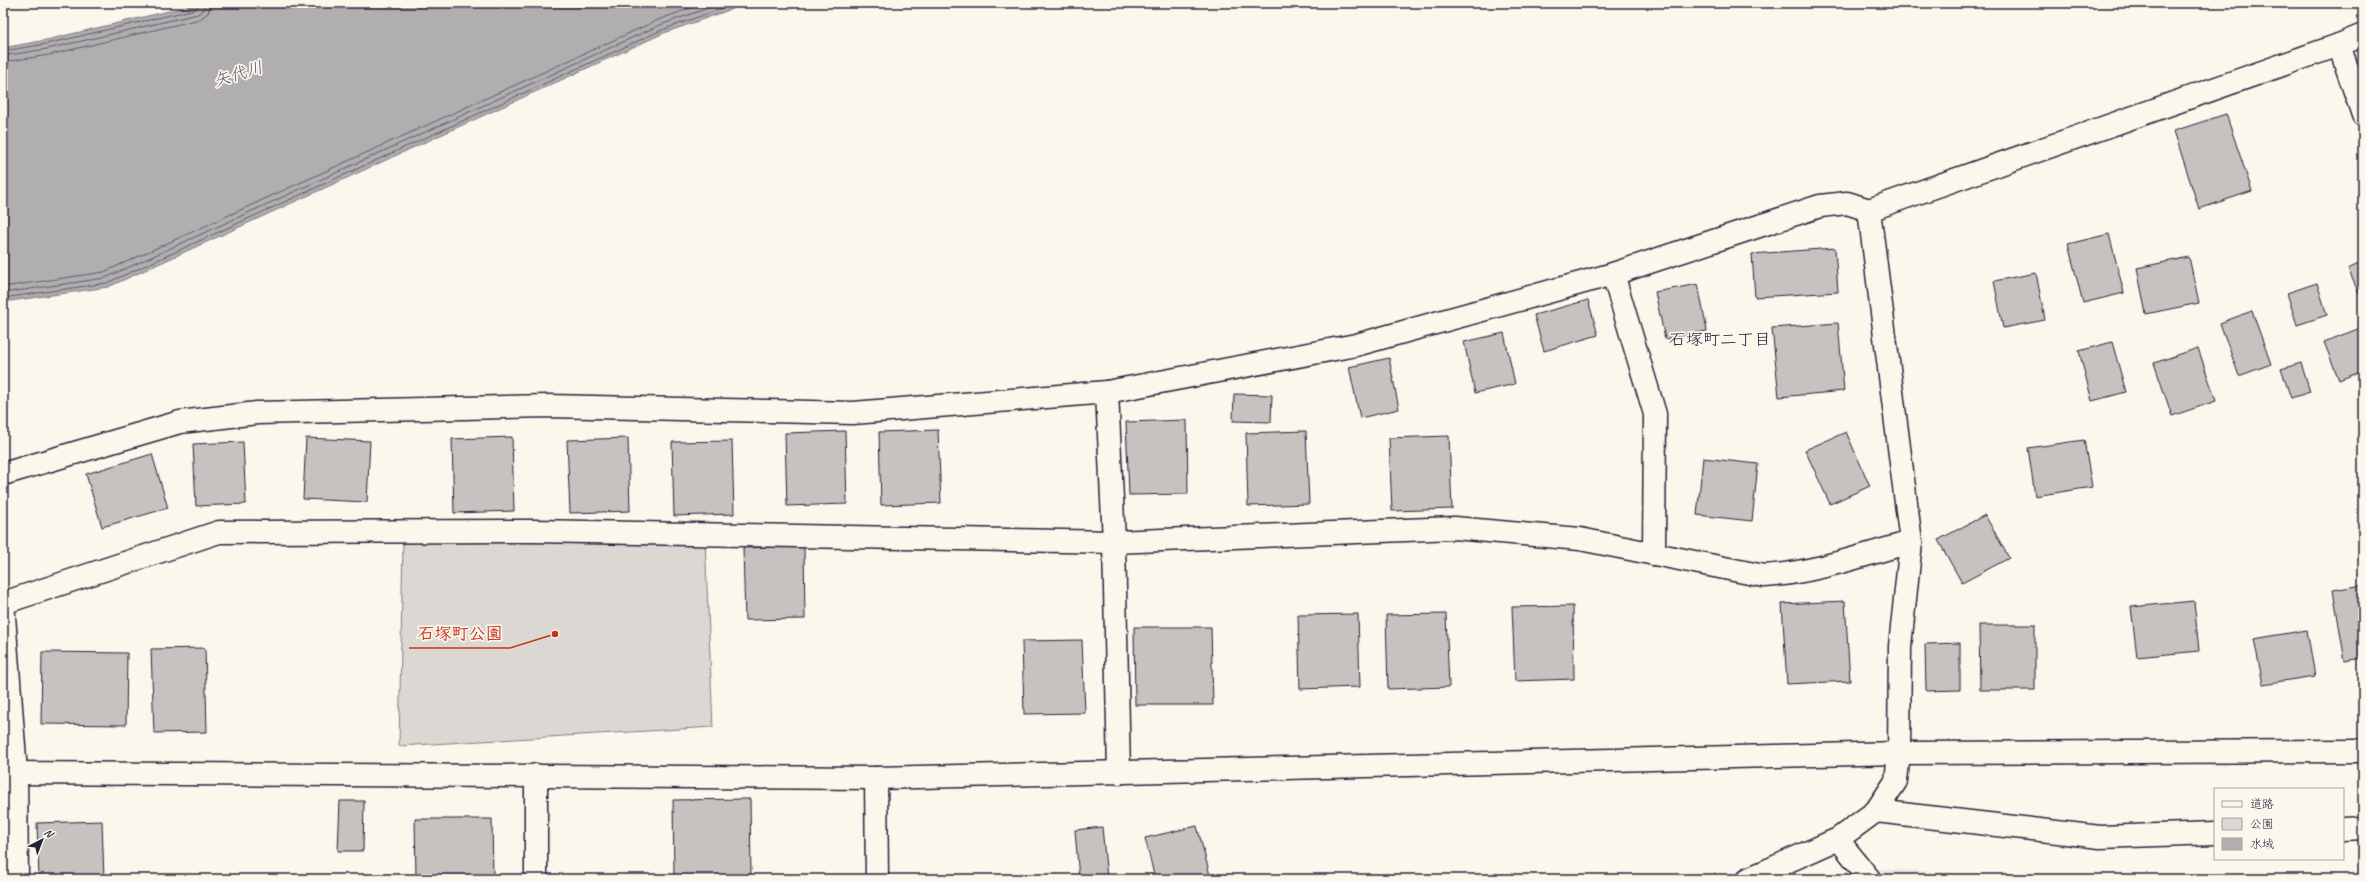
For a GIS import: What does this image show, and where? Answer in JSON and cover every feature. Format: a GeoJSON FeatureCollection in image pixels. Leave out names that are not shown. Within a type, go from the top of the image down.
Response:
{"type":"FeatureCollection","features":[{"type":"Feature","properties":{"kind":"street"},"geometry":{"type":"LineString","coordinates":[[3,474],[180,422],[257,413],[549,406],[853,413],[1107,392],[1356,345],[1613,274],[1820,206],[1847,203],[1869,210],[2339,45],[2363,35]]}},
{"type":"Feature","properties":{"kind":"street"},"geometry":{"type":"LineString","coordinates":[[2339,45],[2363,115]]}},
{"type":"Feature","properties":{"kind":"street"},"geometry":{"type":"LineString","coordinates":[[1748,879],[1838,839],[1876,811],[1896,781],[1899,753],[1900,646],[1911,542],[1869,210]]}},
{"type":"Feature","properties":{"kind":"street"},"geometry":{"type":"LineString","coordinates":[[1613,274],[1655,414],[1654,554]]}},
{"type":"Feature","properties":{"kind":"street"},"geometry":{"type":"LineString","coordinates":[[1107,392],[1114,542],[1119,773]]}},
{"type":"Feature","properties":{"kind":"street"},"geometry":{"type":"LineString","coordinates":[[17,879],[9,772],[3,603],[219,532],[534,531],[1114,542],[1454,528],[1580,539],[1764,576],[1787,575],[1812,570],[1911,542]]}},
{"type":"Feature","properties":{"kind":"street"},"geometry":{"type":"LineString","coordinates":[[9,772],[876,778],[1899,753],[2363,751]]}},
{"type":"Feature","properties":{"kind":"street"},"geometry":{"type":"LineString","coordinates":[[536,775],[536,879]]}},
{"type":"Feature","properties":{"kind":"street"},"geometry":{"type":"LineString","coordinates":[[876,778],[877,879]]}},
{"type":"Feature","properties":{"kind":"street"},"geometry":{"type":"LineString","coordinates":[[1876,811],[2100,837],[2214,833]]}},
{"type":"Feature","properties":{"kind":"street"},"geometry":{"type":"LineString","coordinates":[[2344,829],[2363,828]]}},
{"type":"Feature","properties":{"kind":"lane"},"geometry":{"type":"LineString","coordinates":[[1838,839],[1870,879]]}},
{"type":"Feature","properties":{"kind":"shaded area"},"geometry":{"type":"Polygon","coordinates":[[[1879,869],[2071,879],[1850,879],[1879,869]]]}},
{"type":"Feature","properties":{"kind":"green space"},"geometry":{"type":"Polygon","coordinates":[[[705,540],[713,727],[399,746],[403,542],[705,540]]]}},
{"type":"Feature","properties":{"kind":"water","name":"矢代川"},"geometry":{"type":"Polygon","coordinates":[[[203,3],[749,3],[664,33],[108,287],[3,302],[3,48],[46,40],[203,3]]]}},
{"type":"Feature","properties":{"kind":"building"},"geometry":{"type":"Polygon","coordinates":[[[2226,114],[2252,191],[2199,209],[2174,131],[2226,114]]]}},
{"type":"Feature","properties":{"kind":"building"},"geometry":{"type":"Polygon","coordinates":[[[2109,234],[2124,293],[2083,303],[2068,244],[2109,234]]]}},
{"type":"Feature","properties":{"kind":"building"},"geometry":{"type":"Polygon","coordinates":[[[1835,248],[1838,292],[1755,297],[1752,254],[1835,248]]]}},
{"type":"Feature","properties":{"kind":"building"},"geometry":{"type":"Polygon","coordinates":[[[2189,257],[2199,303],[2146,314],[2137,268],[2189,257]]]}},
{"type":"Feature","properties":{"kind":"building"},"geometry":{"type":"Polygon","coordinates":[[[2363,262],[2363,295],[2360,296],[2348,269],[2363,262]]]}},
{"type":"Feature","properties":{"kind":"building"},"geometry":{"type":"Polygon","coordinates":[[[2036,273],[2045,320],[2003,328],[1994,281],[2036,273]]]}},
{"type":"Feature","properties":{"kind":"building"},"geometry":{"type":"Polygon","coordinates":[[[2317,283],[2327,315],[2297,325],[2287,293],[2317,283]]]}},
{"type":"Feature","properties":{"kind":"building"},"geometry":{"type":"Polygon","coordinates":[[[1698,284],[1707,331],[1665,339],[1655,292],[1698,284]]]}},
{"type":"Feature","properties":{"kind":"building"},"geometry":{"type":"Polygon","coordinates":[[[1588,300],[1598,335],[1544,351],[1534,315],[1588,300]]]}},
{"type":"Feature","properties":{"kind":"building"},"geometry":{"type":"Polygon","coordinates":[[[2252,311],[2271,364],[2239,376],[2220,323],[2252,311]]]}},
{"type":"Feature","properties":{"kind":"building"},"geometry":{"type":"Polygon","coordinates":[[[1838,323],[1844,391],[1779,397],[1772,328],[1838,323]]]}},
{"type":"Feature","properties":{"kind":"building"},"geometry":{"type":"Polygon","coordinates":[[[2363,327],[2363,371],[2339,380],[2324,342],[2363,327]]]}},
{"type":"Feature","properties":{"kind":"building"},"geometry":{"type":"Polygon","coordinates":[[[1504,333],[1515,384],[1475,393],[1464,342],[1504,333]]]}},
{"type":"Feature","properties":{"kind":"building"},"geometry":{"type":"Polygon","coordinates":[[[2112,342],[2126,392],[2092,401],[2079,351],[2112,342]]]}},
{"type":"Feature","properties":{"kind":"building"},"geometry":{"type":"Polygon","coordinates":[[[2198,348],[2216,401],[2172,416],[2154,363],[2198,348]]]}},
{"type":"Feature","properties":{"kind":"building"},"geometry":{"type":"Polygon","coordinates":[[[1389,358],[1399,409],[1360,418],[1349,367],[1389,358]]]}},
{"type":"Feature","properties":{"kind":"building"},"geometry":{"type":"Polygon","coordinates":[[[2301,363],[2310,392],[2291,398],[2281,369],[2301,363]]]}},
{"type":"Feature","properties":{"kind":"building"},"geometry":{"type":"Polygon","coordinates":[[[1234,394],[1272,395],[1271,422],[1233,421],[1234,394]]]}},
{"type":"Feature","properties":{"kind":"building"},"geometry":{"type":"Polygon","coordinates":[[[1187,420],[1188,494],[1129,495],[1126,422],[1187,420]]]}},
{"type":"Feature","properties":{"kind":"building"},"geometry":{"type":"Polygon","coordinates":[[[938,430],[941,503],[881,505],[879,432],[938,430]]]}},
{"type":"Feature","properties":{"kind":"building"},"geometry":{"type":"Polygon","coordinates":[[[845,431],[847,504],[787,506],[785,433],[845,431]]]}},
{"type":"Feature","properties":{"kind":"building"},"geometry":{"type":"Polygon","coordinates":[[[1306,431],[1309,504],[1248,506],[1246,433],[1306,431]]]}},
{"type":"Feature","properties":{"kind":"building"},"geometry":{"type":"Polygon","coordinates":[[[1846,432],[1870,486],[1830,504],[1805,450],[1846,432]]]}},
{"type":"Feature","properties":{"kind":"building"},"geometry":{"type":"Polygon","coordinates":[[[1449,436],[1452,509],[1392,511],[1389,438],[1449,436]]]}},
{"type":"Feature","properties":{"kind":"building"},"geometry":{"type":"Polygon","coordinates":[[[512,437],[514,511],[454,513],[452,439],[512,437]]]}},
{"type":"Feature","properties":{"kind":"building"},"geometry":{"type":"Polygon","coordinates":[[[306,438],[370,441],[367,502],[303,499],[306,438]]]}},
{"type":"Feature","properties":{"kind":"building"},"geometry":{"type":"Polygon","coordinates":[[[628,438],[630,511],[570,513],[567,440],[628,438]]]}},
{"type":"Feature","properties":{"kind":"building"},"geometry":{"type":"Polygon","coordinates":[[[2084,440],[2092,487],[2035,496],[2028,448],[2084,440]]]}},
{"type":"Feature","properties":{"kind":"building"},"geometry":{"type":"Polygon","coordinates":[[[732,441],[734,514],[674,516],[672,442],[732,441]]]}},
{"type":"Feature","properties":{"kind":"building"},"geometry":{"type":"Polygon","coordinates":[[[243,442],[246,504],[196,506],[193,444],[243,442]]]}},
{"type":"Feature","properties":{"kind":"building"},"geometry":{"type":"Polygon","coordinates":[[[152,454],[168,508],[102,527],[86,474],[152,454]]]}},
{"type":"Feature","properties":{"kind":"building"},"geometry":{"type":"Polygon","coordinates":[[[1703,458],[1758,464],[1752,521],[1697,515],[1703,458]]]}},
{"type":"Feature","properties":{"kind":"building"},"geometry":{"type":"Polygon","coordinates":[[[1985,515],[2009,558],[1962,583],[1938,540],[1985,515]]]}},
{"type":"Feature","properties":{"kind":"building"},"geometry":{"type":"Polygon","coordinates":[[[804,546],[805,619],[745,620],[743,548],[804,546]]]}},
{"type":"Feature","properties":{"kind":"building"},"geometry":{"type":"Polygon","coordinates":[[[2363,585],[2363,658],[2345,661],[2333,590],[2363,585]]]}},
{"type":"Feature","properties":{"kind":"building"},"geometry":{"type":"Polygon","coordinates":[[[1845,601],[1850,681],[1787,684],[1782,604],[1845,601]]]}},
{"type":"Feature","properties":{"kind":"building"},"geometry":{"type":"Polygon","coordinates":[[[2194,601],[2199,651],[2137,657],[2131,607],[2194,601]]]}},
{"type":"Feature","properties":{"kind":"building"},"geometry":{"type":"Polygon","coordinates":[[[1573,606],[1574,679],[1515,681],[1512,607],[1573,606]]]}},
{"type":"Feature","properties":{"kind":"building"},"geometry":{"type":"Polygon","coordinates":[[[1358,614],[1360,687],[1300,689],[1298,615],[1358,614]]]}},
{"type":"Feature","properties":{"kind":"building"},"geometry":{"type":"Polygon","coordinates":[[[1446,614],[1449,687],[1388,689],[1386,615],[1446,614]]]}},
{"type":"Feature","properties":{"kind":"building"},"geometry":{"type":"Polygon","coordinates":[[[1979,625],[2035,625],[2035,690],[1980,690],[1979,625]]]}},
{"type":"Feature","properties":{"kind":"building"},"geometry":{"type":"Polygon","coordinates":[[[1134,627],[1211,627],[1213,705],[1135,705],[1134,627]]]}},
{"type":"Feature","properties":{"kind":"building"},"geometry":{"type":"Polygon","coordinates":[[[2307,630],[2315,676],[2263,684],[2254,639],[2307,630]]]}},
{"type":"Feature","properties":{"kind":"building"},"geometry":{"type":"Polygon","coordinates":[[[1082,640],[1085,713],[1024,714],[1022,641],[1082,640]]]}},
{"type":"Feature","properties":{"kind":"building"},"geometry":{"type":"Polygon","coordinates":[[[1960,643],[1960,690],[1926,691],[1925,644],[1960,643]]]}},
{"type":"Feature","properties":{"kind":"building"},"geometry":{"type":"Polygon","coordinates":[[[205,648],[207,732],[154,733],[151,649],[205,648]]]}},
{"type":"Feature","properties":{"kind":"building"},"geometry":{"type":"Polygon","coordinates":[[[42,652],[127,653],[126,725],[41,724],[42,652]]]}},
{"type":"Feature","properties":{"kind":"building"},"geometry":{"type":"Polygon","coordinates":[[[750,799],[751,878],[674,878],[673,800],[750,799]]]}},
{"type":"Feature","properties":{"kind":"building"},"geometry":{"type":"Polygon","coordinates":[[[340,801],[364,801],[363,851],[338,851],[340,801]]]}},
{"type":"Feature","properties":{"kind":"building"},"geometry":{"type":"Polygon","coordinates":[[[415,819],[492,819],[493,879],[416,879],[415,819]]]}},
{"type":"Feature","properties":{"kind":"building"},"geometry":{"type":"Polygon","coordinates":[[[102,821],[104,879],[39,879],[37,823],[102,821]]]}},
{"type":"Feature","properties":{"kind":"building"},"geometry":{"type":"Polygon","coordinates":[[[1197,826],[1211,879],[1155,879],[1145,838],[1197,826]]]}},
{"type":"Feature","properties":{"kind":"building"},"geometry":{"type":"Polygon","coordinates":[[[1102,827],[1107,878],[1079,879],[1075,830],[1102,827]]]}},
{"type":"Feature","properties":{"kind":"place","name":"石塚町公園"},"geometry":{"type":"Point","coordinates":[555,634]}},
{"type":"Feature","properties":{"kind":"district","name":"石塚町二丁目"},"geometry":{"type":"Point","coordinates":[1720,339]}}]}
